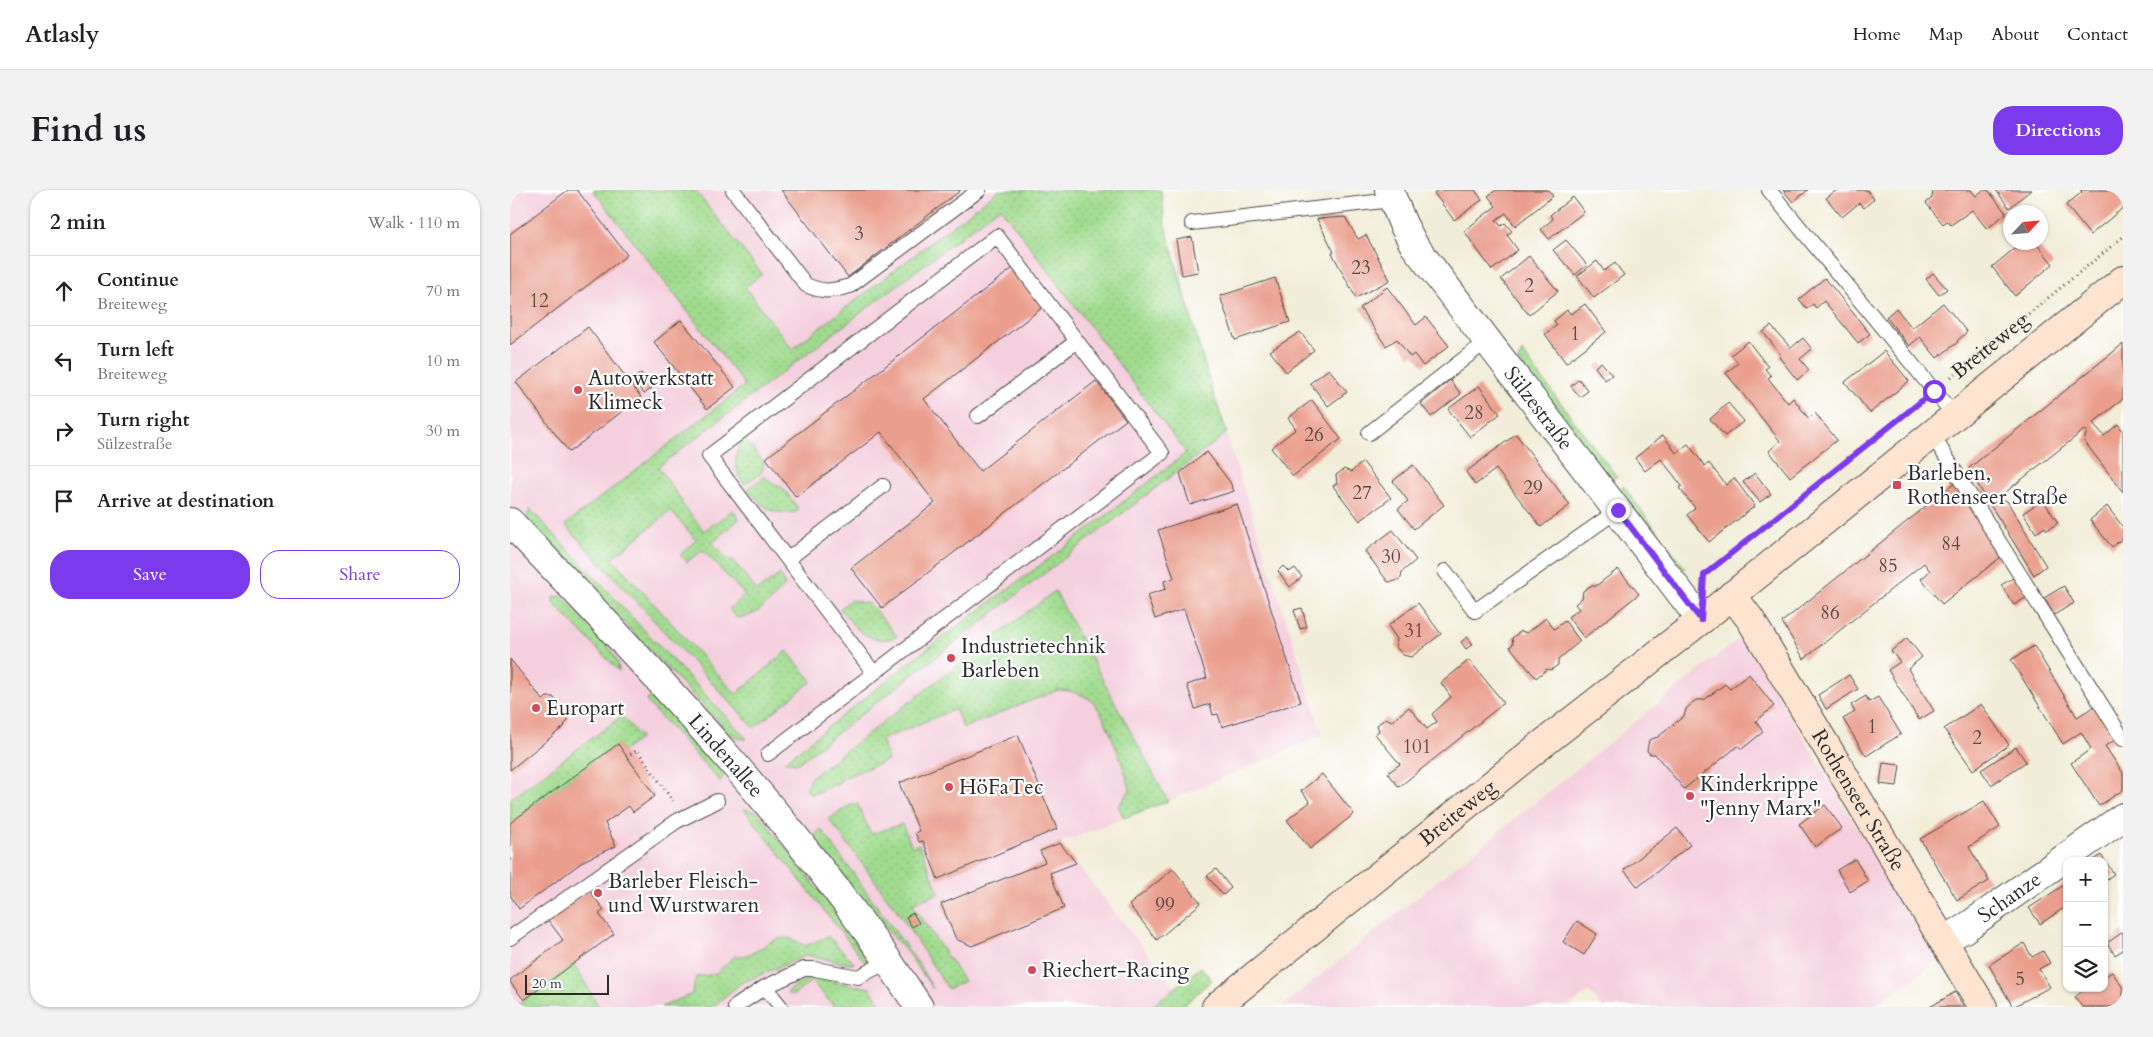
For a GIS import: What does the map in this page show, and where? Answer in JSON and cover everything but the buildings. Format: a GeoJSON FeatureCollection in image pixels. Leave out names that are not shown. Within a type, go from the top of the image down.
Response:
{"type":"FeatureCollection","features":[{"type":"Feature","properties":{"kind":"street","name":"Sülzestraße"},"geometry":{"type":"LineString","coordinates":[[1391,195],[1414,245],[1701,620]]}},
{"type":"Feature","properties":{"kind":"street","name":"Breiteweg"},"geometry":{"type":"LineString","coordinates":[[1216,1007],[2123,280]]}},
{"type":"Feature","properties":{"kind":"street","name":"Lindenallee"},"geometry":{"type":"LineString","coordinates":[[510,522],[653,673],[744,776],[838,891],[889,961],[919,1007]]}},
{"type":"Feature","properties":{"kind":"street","name":"Rothenseer Straße"},"geometry":{"type":"LineString","coordinates":[[1732,595],[1750,619],[1984,1007]]}},
{"type":"Feature","properties":{"kind":"street","name":"Schanze"},"geometry":{"type":"LineString","coordinates":[[1943,940],[1964,929],[2123,817]]}},
{"type":"Feature","properties":{"kind":"lane"},"geometry":{"type":"LineString","coordinates":[[733,190],[806,284],[820,291],[850,286],[980,190]]}},
{"type":"Feature","properties":{"kind":"lane"},"geometry":{"type":"LineString","coordinates":[[1769,190],[1954,415]]}},
{"type":"Feature","properties":{"kind":"lane"},"geometry":{"type":"LineString","coordinates":[[1192,223],[1391,195]]}},
{"type":"Feature","properties":{"kind":"lane"},"geometry":{"type":"LineString","coordinates":[[768,754],[1162,453],[997,236],[709,456],[874,673]]}},
{"type":"Feature","properties":{"kind":"lane"},"geometry":{"type":"LineString","coordinates":[[1369,433],[1488,340]]}},
{"type":"Feature","properties":{"kind":"lane"},"geometry":{"type":"LineString","coordinates":[[978,416],[1077,341]]}},
{"type":"Feature","properties":{"kind":"lane"},"geometry":{"type":"LineString","coordinates":[[1932,433],[2123,739]]}},
{"type":"Feature","properties":{"kind":"lane"},"geometry":{"type":"LineString","coordinates":[[788,559],[883,486]]}},
{"type":"Feature","properties":{"kind":"lane"},"geometry":{"type":"LineString","coordinates":[[1445,572],[1476,611],[1618,510]]}},
{"type":"Feature","properties":{"kind":"lane"},"geometry":{"type":"LineString","coordinates":[[510,938],[685,817],[717,801]]}},
{"type":"Feature","properties":{"kind":"lane"},"geometry":{"type":"LineString","coordinates":[[735,1007],[765,987],[804,969],[815,969],[858,977],[889,961]]}},
{"type":"Feature","properties":{"kind":"lane"},"geometry":{"type":"LineString","coordinates":[[765,987],[781,1007]]}},
{"type":"Feature","properties":{"kind":"path","name":"Breiteweg"},"geometry":{"type":"LineString","coordinates":[[1701,620],[1704,575],[2123,237]]}},
{"type":"Feature","properties":{"kind":"path"},"geometry":{"type":"LineString","coordinates":[[626,757],[636,750],[685,817]]}},
{"type":"Feature","properties":{"kind":"shaded area"},"geometry":{"type":"Polygon","coordinates":[[[510,190],[1072,190],[1126,278],[1178,266],[1211,387],[1323,735],[1168,801],[1060,843],[1175,988],[1151,1007],[510,1007],[510,190]]]}},
{"type":"Feature","properties":{"kind":"shaded area","name":"Kinderkrippe \"Jenny Marx\""},"geometry":{"type":"Polygon","coordinates":[[[1742,636],[1938,961],[1873,1007],[1602,1007],[1589,991],[1569,1007],[1281,1007],[1742,636]]]}},
{"type":"Feature","properties":{"kind":"green space"},"geometry":{"type":"Polygon","coordinates":[[[593,190],[695,190],[762,274],[745,287],[792,349],[999,190],[1161,190],[1165,225],[1211,387],[1227,433],[798,763],[784,762],[919,655],[1081,535],[1186,453],[1000,207],[658,467],[682,501],[681,503],[704,531],[733,510],[739,519],[712,543],[729,561],[732,559],[757,591],[780,574],[785,585],[769,602],[752,614],[737,618],[729,609],[745,595],[703,550],[687,562],[680,555],[696,540],[671,511],[612,558],[736,694],[787,651],[812,681],[754,728],[565,525],[745,385],[593,190]]]}},
{"type":"Feature","properties":{"kind":"green space"},"geometry":{"type":"Polygon","coordinates":[[[1522,352],[1617,477],[1609,479],[1518,361],[1522,352]]]}},
{"type":"Feature","properties":{"kind":"green space"},"geometry":{"type":"Polygon","coordinates":[[[744,438],[764,465],[761,473],[744,484],[736,467],[736,455],[744,438]]]}},
{"type":"Feature","properties":{"kind":"green space"},"geometry":{"type":"Polygon","coordinates":[[[765,476],[774,485],[782,487],[798,508],[797,512],[781,513],[768,509],[758,501],[748,489],[765,476]]]}},
{"type":"Feature","properties":{"kind":"green space"},"geometry":{"type":"Polygon","coordinates":[[[1623,486],[1685,568],[1682,571],[1620,492],[1623,486]]]}},
{"type":"Feature","properties":{"kind":"green space"},"geometry":{"type":"Polygon","coordinates":[[[530,509],[747,739],[741,739],[729,733],[526,520],[530,509]]]}},
{"type":"Feature","properties":{"kind":"green space"},"geometry":{"type":"Polygon","coordinates":[[[1055,591],[1168,801],[1124,818],[1118,806],[1130,790],[1120,758],[1099,709],[1082,695],[1058,690],[963,728],[955,709],[881,740],[888,760],[841,779],[840,782],[811,795],[806,789],[810,778],[1055,591]]]}},
{"type":"Feature","properties":{"kind":"green space"},"geometry":{"type":"Polygon","coordinates":[[[562,596],[613,653],[618,663],[619,671],[552,602],[554,597],[562,596]]]}},
{"type":"Feature","properties":{"kind":"green space"},"geometry":{"type":"Polygon","coordinates":[[[850,600],[870,604],[897,636],[879,640],[864,634],[840,609],[850,600]]]}},
{"type":"Feature","properties":{"kind":"green space"},"geometry":{"type":"Polygon","coordinates":[[[652,696],[658,698],[725,774],[720,781],[646,701],[652,696]]]}},
{"type":"Feature","properties":{"kind":"green space"},"geometry":{"type":"Polygon","coordinates":[[[622,716],[641,738],[623,751],[618,744],[510,823],[510,799],[622,716]]]}},
{"type":"Feature","properties":{"kind":"green space"},"geometry":{"type":"Polygon","coordinates":[[[857,803],[871,834],[902,824],[912,847],[919,844],[939,893],[912,904],[964,981],[948,989],[896,909],[829,819],[857,803]]]}},
{"type":"Feature","properties":{"kind":"green space"},"geometry":{"type":"Polygon","coordinates":[[[744,809],[760,815],[824,897],[870,963],[864,961],[744,809]]]}},
{"type":"Feature","properties":{"kind":"green space"},"geometry":{"type":"Polygon","coordinates":[[[821,829],[920,966],[933,989],[906,951],[865,904],[813,837],[821,829]]]}},
{"type":"Feature","properties":{"kind":"green space"},"geometry":{"type":"Polygon","coordinates":[[[828,936],[854,963],[807,955],[741,983],[712,1007],[661,1007],[692,994],[696,977],[715,974],[735,956],[750,954],[783,938],[795,940],[806,946],[828,936]]]}},
{"type":"Feature","properties":{"kind":"green space"},"geometry":{"type":"Polygon","coordinates":[[[574,964],[599,1007],[515,1007],[574,964]]]}},
{"type":"Feature","properties":{"kind":"green space"},"geometry":{"type":"Polygon","coordinates":[[[1201,967],[1212,980],[1182,1007],[1151,1007],[1201,967]]]}},
{"type":"Feature","properties":{"kind":"green space"},"geometry":{"type":"Polygon","coordinates":[[[813,978],[870,988],[882,1007],[835,1007],[811,981],[794,995],[788,994],[788,991],[807,979],[813,978]]]}},
{"type":"Feature","properties":{"kind":"place","name":"Autowerkstatt Klimeck"},"geometry":{"type":"Point","coordinates":[578,390]}},
{"type":"Feature","properties":{"kind":"place","name":"Barleben, Rothenseer Straße"},"geometry":{"type":"Point","coordinates":[1897,485]}},
{"type":"Feature","properties":{"kind":"place","name":"Industrietechnik Barleben"},"geometry":{"type":"Point","coordinates":[951,658]}},
{"type":"Feature","properties":{"kind":"place","name":"Europart"},"geometry":{"type":"Point","coordinates":[536,708]}},
{"type":"Feature","properties":{"kind":"place","name":"HöFaTec"},"geometry":{"type":"Point","coordinates":[949,787]}},
{"type":"Feature","properties":{"kind":"place","name":"Kinderkrippe \"Jenny Marx\""},"geometry":{"type":"Point","coordinates":[1690,796]}},
{"type":"Feature","properties":{"kind":"place","name":"Barleber Fleisch- und Wurstwaren"},"geometry":{"type":"Point","coordinates":[598,893]}},
{"type":"Feature","properties":{"kind":"place","name":"Riechert-Racing"},"geometry":{"type":"Point","coordinates":[1032,970]}},
{"type":"Feature","properties":{"kind":"route"},"geometry":{"type":"LineString","coordinates":[[1618,510],[1701,620],[1704,575],[1934,391]]}}]}
